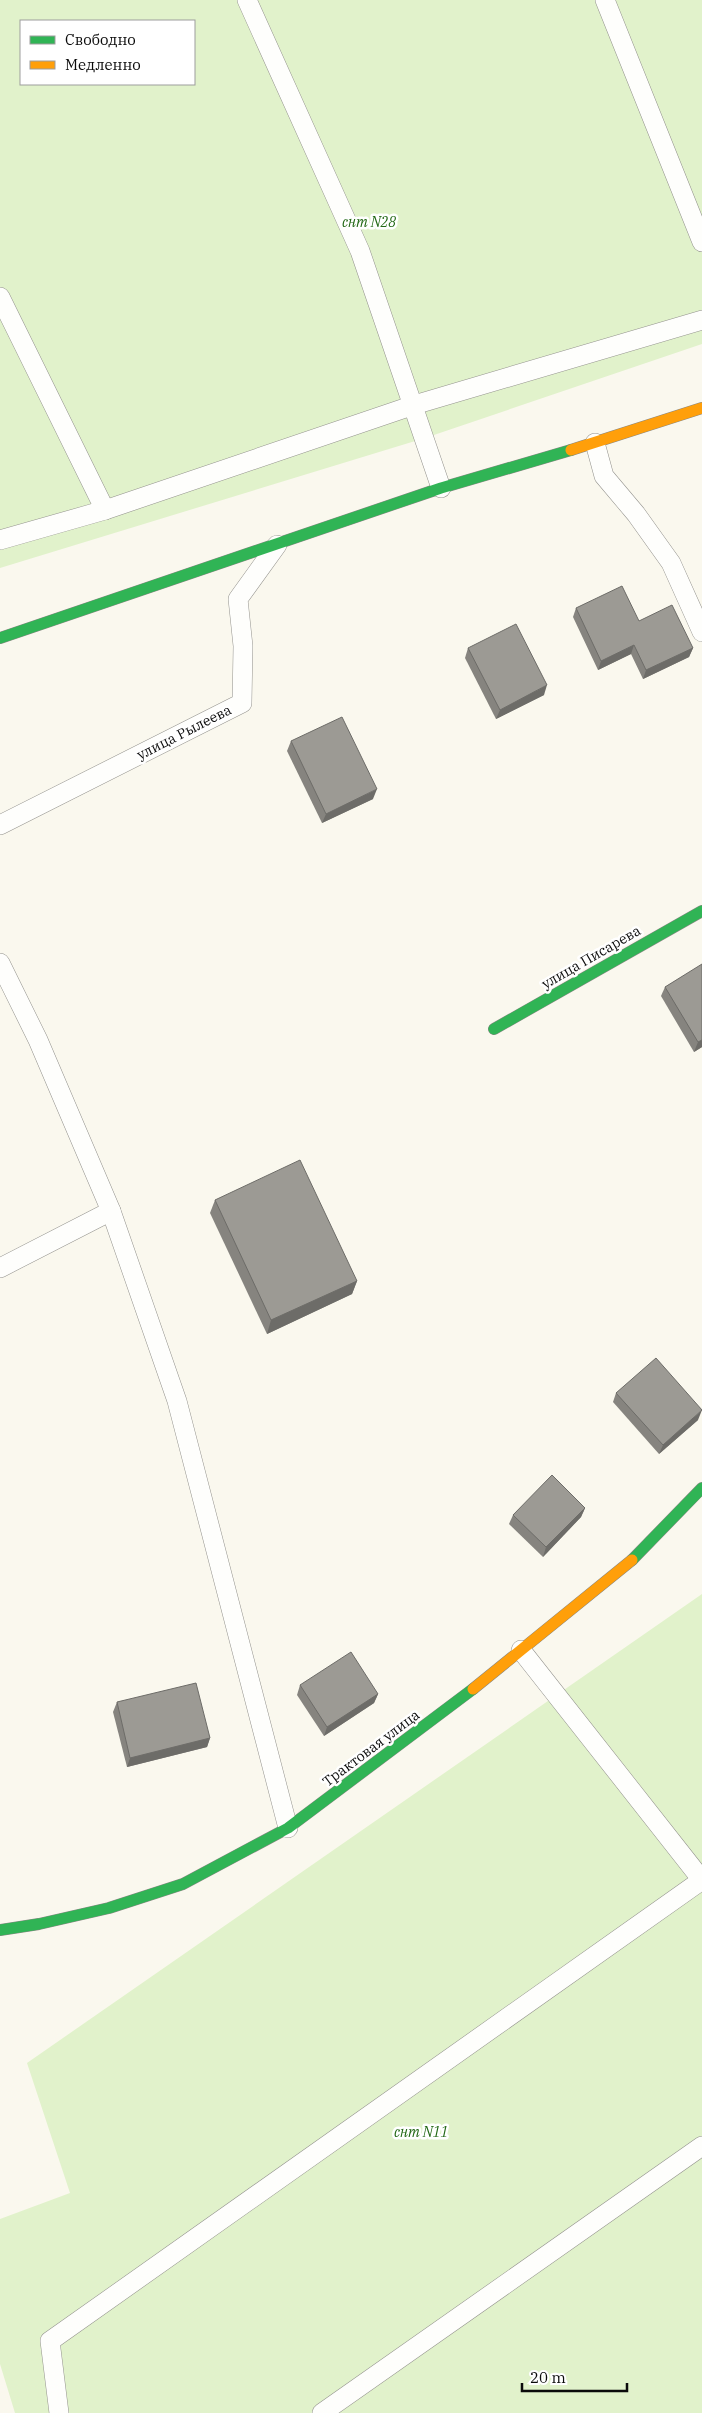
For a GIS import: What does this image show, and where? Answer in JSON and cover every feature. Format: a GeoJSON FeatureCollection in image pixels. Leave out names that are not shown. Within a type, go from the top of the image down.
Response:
{"type":"FeatureCollection","features":[{"type":"Feature","properties":{"kind":"street"},"geometry":{"type":"LineString","coordinates":[[0,638],[441,488],[595,443],[702,408]]}},
{"type":"Feature","properties":{"kind":"street","name":"улица Писарева"},"geometry":{"type":"LineString","coordinates":[[494,1029],[702,911]]}},
{"type":"Feature","properties":{"kind":"street","name":"Трактовая улица"},"geometry":{"type":"LineString","coordinates":[[0,1930],[39,1924],[109,1908],[183,1884],[288,1828],[461,1699],[628,1563],[702,1488]]}},
{"type":"Feature","properties":{"kind":"lane"},"geometry":{"type":"LineString","coordinates":[[247,0],[360,251],[441,488]]}},
{"type":"Feature","properties":{"kind":"lane"},"geometry":{"type":"LineString","coordinates":[[605,0],[702,242]]}},
{"type":"Feature","properties":{"kind":"lane"},"geometry":{"type":"LineString","coordinates":[[0,297],[105,510]]}},
{"type":"Feature","properties":{"kind":"lane"},"geometry":{"type":"LineString","coordinates":[[0,540],[105,510],[414,405],[702,320]]}},
{"type":"Feature","properties":{"kind":"lane"},"geometry":{"type":"LineString","coordinates":[[595,443],[604,476],[636,514],[670,563],[702,632]]}},
{"type":"Feature","properties":{"kind":"lane","name":"улица Рылеева"},"geometry":{"type":"LineString","coordinates":[[0,825],[242,703],[243,646],[238,599],[277,545]]}},
{"type":"Feature","properties":{"kind":"lane"},"geometry":{"type":"LineString","coordinates":[[0,963],[38,1040],[111,1211],[177,1401],[288,1828]]}},
{"type":"Feature","properties":{"kind":"lane"},"geometry":{"type":"LineString","coordinates":[[0,1268],[111,1211]]}},
{"type":"Feature","properties":{"kind":"lane"},"geometry":{"type":"LineString","coordinates":[[59,2413],[50,2340],[702,1880],[521,1650]]}},
{"type":"Feature","properties":{"kind":"lane"},"geometry":{"type":"LineString","coordinates":[[322,2413],[702,2146]]}},
{"type":"Feature","properties":{"kind":"green space","name":"снт N28"},"geometry":{"type":"Polygon","coordinates":[[[0,0],[702,0],[702,344],[425,438],[0,568],[0,0]]]}},
{"type":"Feature","properties":{"kind":"green space","name":"снт N11"},"geometry":{"type":"Polygon","coordinates":[[[702,1594],[702,2413],[15,2413],[0,2364],[0,2219],[70,2193],[27,2063],[702,1594]]]}},
{"type":"Feature","properties":{"kind":"building"},"geometry":{"type":"Polygon","coordinates":[[[622,586],[639,621],[672,605],[693,648],[646,670],[634,645],[601,661],[576,608],[622,586]]]}},
{"type":"Feature","properties":{"kind":"building"},"geometry":{"type":"Polygon","coordinates":[[[516,624],[547,685],[500,710],[468,648],[516,624]]]}},
{"type":"Feature","properties":{"kind":"building"},"geometry":{"type":"Polygon","coordinates":[[[342,717],[377,789],[326,814],[291,741],[342,717]]]}},
{"type":"Feature","properties":{"kind":"building"},"geometry":{"type":"Polygon","coordinates":[[[702,964],[702,1040],[698,1042],[665,987],[702,964]]]}},
{"type":"Feature","properties":{"kind":"building"},"geometry":{"type":"Polygon","coordinates":[[[300,1160],[357,1281],[271,1320],[215,1200],[300,1160]]]}},
{"type":"Feature","properties":{"kind":"building"},"geometry":{"type":"Polygon","coordinates":[[[656,1358],[702,1410],[663,1445],[616,1393],[656,1358]]]}},
{"type":"Feature","properties":{"kind":"building"},"geometry":{"type":"Polygon","coordinates":[[[552,1475],[585,1508],[546,1547],[513,1515],[552,1475]]]}},
{"type":"Feature","properties":{"kind":"building"},"geometry":{"type":"Polygon","coordinates":[[[351,1652],[378,1694],[327,1727],[300,1685],[351,1652]]]}},
{"type":"Feature","properties":{"kind":"building"},"geometry":{"type":"Polygon","coordinates":[[[196,1683],[210,1738],[130,1758],[117,1702],[196,1683]]]}},
{"type":"Feature","properties":{"kind":"traffic: fast"},"geometry":{"type":"LineString","coordinates":[[0,638],[441,488],[571,450]]}},
{"type":"Feature","properties":{"kind":"traffic: fast"},"geometry":{"type":"LineString","coordinates":[[494,1029],[702,911]]}},
{"type":"Feature","properties":{"kind":"traffic: fast"},"geometry":{"type":"LineString","coordinates":[[632,1560],[702,1488]]}},
{"type":"Feature","properties":{"kind":"traffic: fast"},"geometry":{"type":"LineString","coordinates":[[0,1930],[39,1924],[109,1908],[183,1884],[288,1828],[473,1689]]}},
{"type":"Feature","properties":{"kind":"traffic: slow"},"geometry":{"type":"LineString","coordinates":[[571,450],[702,408]]}},
{"type":"Feature","properties":{"kind":"traffic: slow"},"geometry":{"type":"LineString","coordinates":[[473,1689],[632,1560]]}}]}
